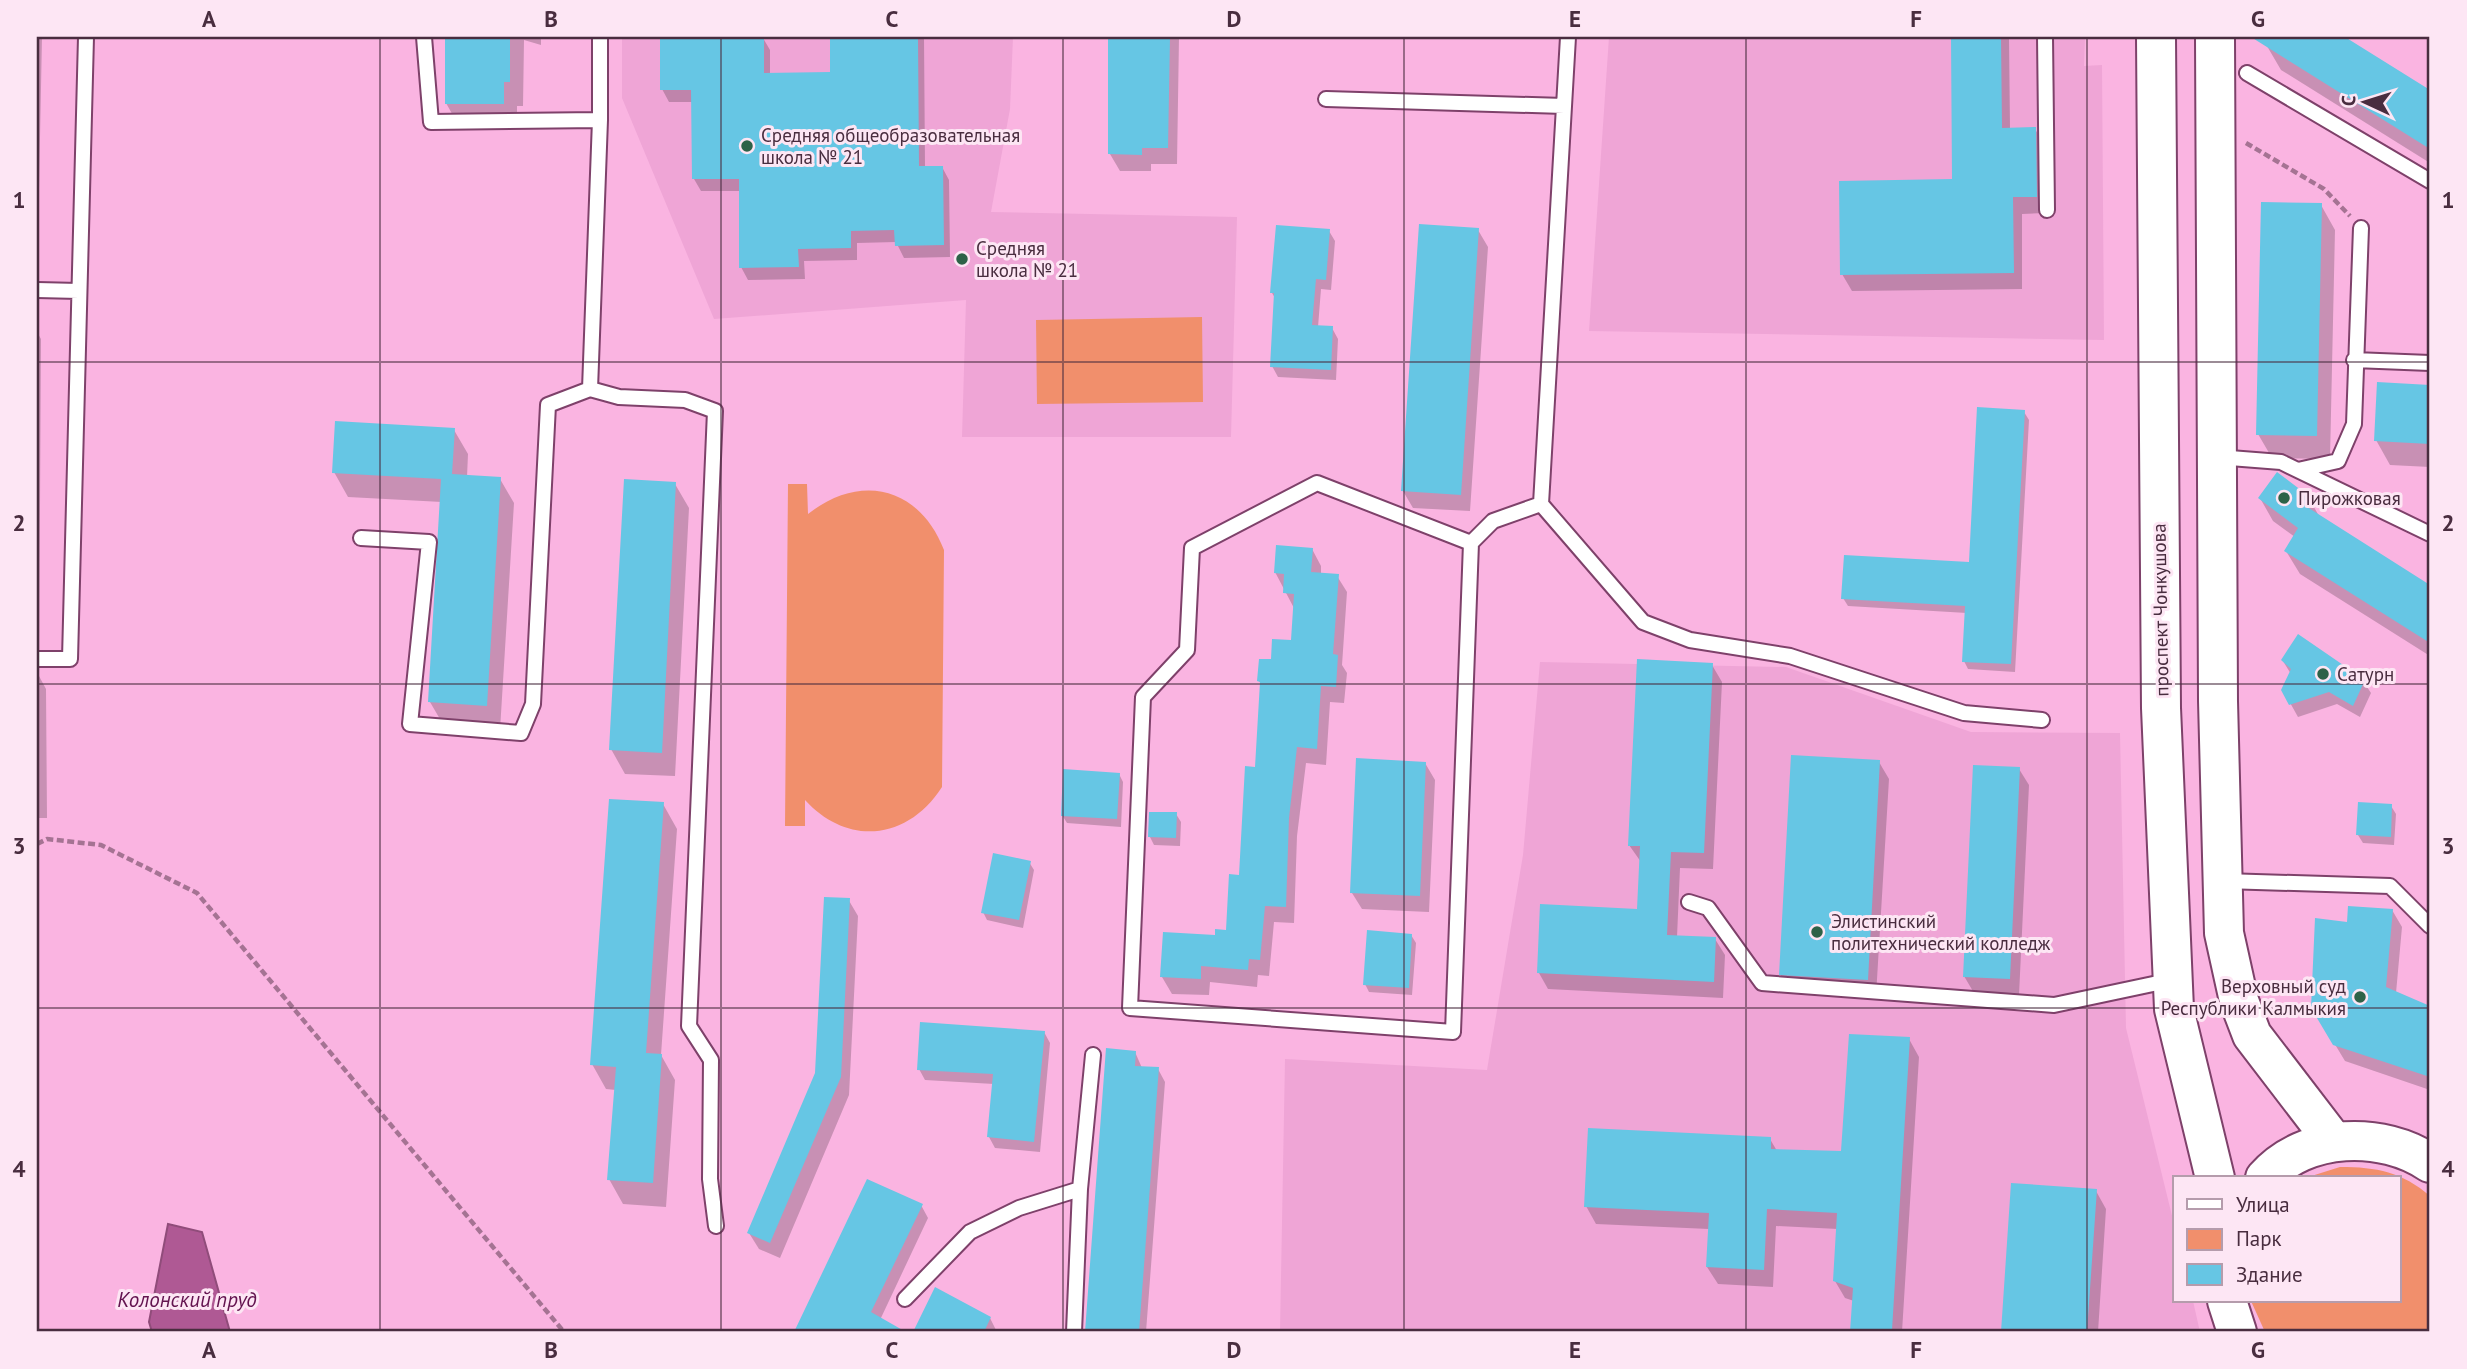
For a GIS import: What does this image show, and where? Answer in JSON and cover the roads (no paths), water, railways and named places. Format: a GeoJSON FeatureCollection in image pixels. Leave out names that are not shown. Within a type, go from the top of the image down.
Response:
{"type":"FeatureCollection","features":[{"type":"Feature","properties":{"kind":"main road","name":"проспект Чонкушова"},"geometry":{"type":"LineString","coordinates":[[2156,37],[2161,708],[2174,1009],[2215,1176]]}},
{"type":"Feature","properties":{"kind":"main road"},"geometry":{"type":"LineString","coordinates":[[2215,37],[2218,701],[2224,933],[2243,1014],[2252,1035],[2334,1142]]}},
{"type":"Feature","properties":{"kind":"main road"},"geometry":{"type":"LineString","coordinates":[[2157,209],[2217,208]]}},
{"type":"Feature","properties":{"kind":"main road"},"geometry":{"type":"LineString","coordinates":[[2267,1176],[2299,1153],[2334,1142],[2375,1141],[2414,1153],[2430,1163]]}},
{"type":"Feature","properties":{"kind":"main road"},"geometry":{"type":"LineString","coordinates":[[2227,1302],[2237,1332]]}},
{"type":"Feature","properties":{"kind":"lane"},"geometry":{"type":"LineString","coordinates":[[37,659],[70,659],[86,37]]}},
{"type":"Feature","properties":{"kind":"lane"},"geometry":{"type":"LineString","coordinates":[[424,37],[431,122],[600,120]]}},
{"type":"Feature","properties":{"kind":"lane"},"geometry":{"type":"LineString","coordinates":[[590,389],[600,120],[600,37]]}},
{"type":"Feature","properties":{"kind":"lane"},"geometry":{"type":"LineString","coordinates":[[1568,37],[1541,504],[1643,622],[1690,639],[1790,656],[1964,713],[2042,720]]}},
{"type":"Feature","properties":{"kind":"lane"},"geometry":{"type":"LineString","coordinates":[[2045,37],[2046,210]]}},
{"type":"Feature","properties":{"kind":"lane"},"geometry":{"type":"LineString","coordinates":[[2247,73],[2430,181]]}},
{"type":"Feature","properties":{"kind":"lane"},"geometry":{"type":"LineString","coordinates":[[1326,99],[1564,106]]}},
{"type":"Feature","properties":{"kind":"lane"},"geometry":{"type":"LineString","coordinates":[[2298,470],[2338,461],[2354,424],[2354,360],[2361,228]]}},
{"type":"Feature","properties":{"kind":"lane"},"geometry":{"type":"LineString","coordinates":[[37,290],[79,291]]}},
{"type":"Feature","properties":{"kind":"lane"},"geometry":{"type":"LineString","coordinates":[[2354,360],[2430,363]]}},
{"type":"Feature","properties":{"kind":"lane"},"geometry":{"type":"LineString","coordinates":[[361,538],[429,542],[410,724],[521,733],[534,704],[548,405],[590,389],[619,397],[685,400],[715,411],[689,1026],[711,1060],[710,1179],[716,1226]]}},
{"type":"Feature","properties":{"kind":"lane"},"geometry":{"type":"LineString","coordinates":[[2217,457],[2281,461],[2430,534]]}},
{"type":"Feature","properties":{"kind":"lane"},"geometry":{"type":"LineString","coordinates":[[1471,543],[1317,483],[1192,548],[1187,650],[1143,697],[1130,1007],[1453,1032],[1471,543],[1493,521],[1541,504]]}},
{"type":"Feature","properties":{"kind":"lane"},"geometry":{"type":"LineString","coordinates":[[2223,881],[2390,887],[2430,926]]}},
{"type":"Feature","properties":{"kind":"lane"},"geometry":{"type":"LineString","coordinates":[[1689,902],[1708,908],[1762,983],[2054,1005],[2173,980]]}},
{"type":"Feature","properties":{"kind":"lane"},"geometry":{"type":"LineString","coordinates":[[1074,1332],[1080,1189],[1093,1055]]}},
{"type":"Feature","properties":{"kind":"lane"},"geometry":{"type":"LineString","coordinates":[[905,1299],[970,1232],[1019,1208],[1080,1189]]}},
{"type":"Feature","properties":{"kind":"water","name":"Колонский пруд"},"geometry":{"type":"Polygon","coordinates":[[[168,1224],[202,1232],[230,1332],[152,1332],[149,1322],[168,1224]]]}},
{"type":"Feature","properties":{"kind":"place","name":"Средняя общеобразовательная школа № 21"},"geometry":{"type":"Point","coordinates":[747,146]}},
{"type":"Feature","properties":{"kind":"place","name":"Средняя школа № 21"},"geometry":{"type":"Point","coordinates":[962,259]}},
{"type":"Feature","properties":{"kind":"place","name":"Пирожковая"},"geometry":{"type":"Point","coordinates":[2284,498]}},
{"type":"Feature","properties":{"kind":"place","name":"Сатурн"},"geometry":{"type":"Point","coordinates":[2323,674]}},
{"type":"Feature","properties":{"kind":"place","name":"Элистинский политехнический колледж"},"geometry":{"type":"Point","coordinates":[1817,932]}},
{"type":"Feature","properties":{"kind":"place","name":"Верховный суд Республики Калмыкия"},"geometry":{"type":"Point","coordinates":[2360,997]}}]}
